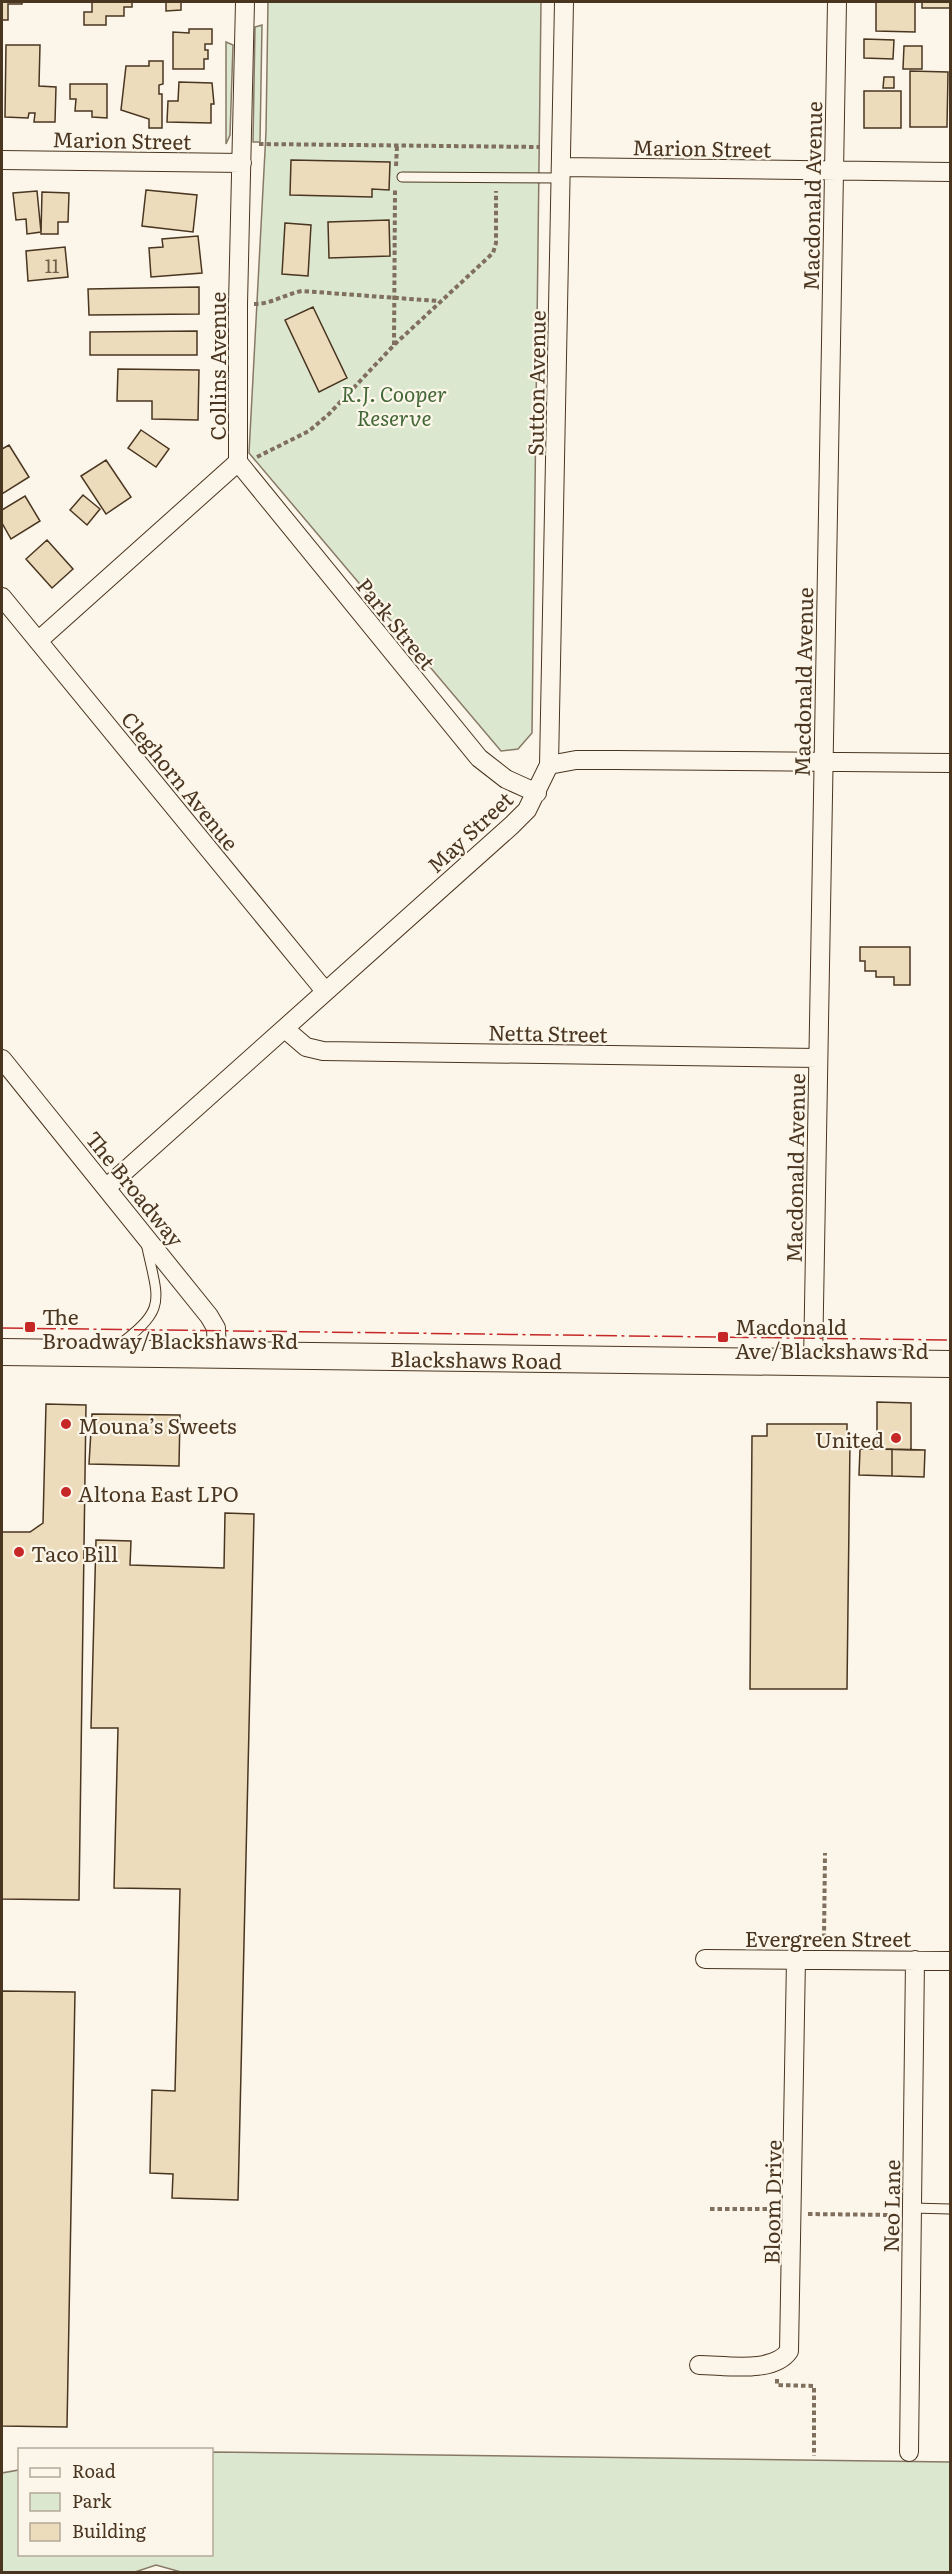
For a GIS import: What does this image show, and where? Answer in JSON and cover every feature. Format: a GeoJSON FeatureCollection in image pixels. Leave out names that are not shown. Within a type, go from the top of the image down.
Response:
{"type":"FeatureCollection","features":[{"type":"Feature","properties":{"kind":"main road","name":"Blackshaws Road"},"geometry":{"type":"LineString","coordinates":[[2,1352],[951,1365]]}},
{"type":"Feature","properties":{"kind":"street","name":"Collins Avenue"},"geometry":{"type":"LineString","coordinates":[[38,641],[240,466],[238,304],[245,2]]}},
{"type":"Feature","properties":{"kind":"street","name":"Sutton Avenue"},"geometry":{"type":"LineString","coordinates":[[549,765],[564,2]]}},
{"type":"Feature","properties":{"kind":"street","name":"Macdonald Avenue"},"geometry":{"type":"LineString","coordinates":[[813,1363],[837,2]]}},
{"type":"Feature","properties":{"kind":"street","name":"Marion Street"},"geometry":{"type":"LineString","coordinates":[[2,160],[242,162]]}},
{"type":"Feature","properties":{"kind":"street","name":"Marion Street"},"geometry":{"type":"LineString","coordinates":[[561,173],[951,172]]}},
{"type":"Feature","properties":{"kind":"street","name":"Park Street"},"geometry":{"type":"LineString","coordinates":[[240,466],[478,758],[506,779],[537,793]]}},
{"type":"Feature","properties":{"kind":"street","name":"Cleghorn Avenue"},"geometry":{"type":"LineString","coordinates":[[2,597],[325,991]]}},
{"type":"Feature","properties":{"kind":"street"},"geometry":{"type":"LineString","coordinates":[[549,765],[576,760],[951,763]]}},
{"type":"Feature","properties":{"kind":"street","name":"May Street"},"geometry":{"type":"LineString","coordinates":[[106,1188],[527,810],[549,765]]}},
{"type":"Feature","properties":{"kind":"street","name":"Netta Street"},"geometry":{"type":"LineString","coordinates":[[285,1029],[306,1047],[323,1051],[818,1058]]}},
{"type":"Feature","properties":{"kind":"street","name":"The Broadway"},"geometry":{"type":"LineString","coordinates":[[2,1059],[143,1231],[209,1316],[216,1328],[217,1355]]}},
{"type":"Feature","properties":{"kind":"street","name":"Evergreen Street"},"geometry":{"type":"LineString","coordinates":[[705,1959],[951,1961]]}},
{"type":"Feature","properties":{"kind":"street","name":"Bloom Drive"},"geometry":{"type":"LineString","coordinates":[[776,2363],[784,2359],[791,2341],[785,2212],[796,1959]]}},
{"type":"Feature","properties":{"kind":"street","name":"Neo Lane"},"geometry":{"type":"LineString","coordinates":[[909,2452],[915,1960]]}},
{"type":"Feature","properties":{"kind":"street"},"geometry":{"type":"LineString","coordinates":[[699,2365],[760,2366],[776,2363]]}},
{"type":"Feature","properties":{"kind":"lane"},"geometry":{"type":"LineString","coordinates":[[399,177],[496,178],[561,173]]}},
{"type":"Feature","properties":{"kind":"lane"},"geometry":{"type":"LineString","coordinates":[[108,1353],[143,1327],[153,1313],[158,1296],[143,1231]]}},
{"type":"Feature","properties":{"kind":"lane"},"geometry":{"type":"LineString","coordinates":[[912,2212],[951,2209]]}},
{"type":"Feature","properties":{"kind":"path"},"geometry":{"type":"LineString","coordinates":[[243,144],[540,147]]}},
{"type":"Feature","properties":{"kind":"path"},"geometry":{"type":"LineString","coordinates":[[397,146],[399,177]]}},
{"type":"Feature","properties":{"kind":"path"},"geometry":{"type":"LineString","coordinates":[[240,466],[309,431],[394,345],[493,253],[496,243],[496,178]]}},
{"type":"Feature","properties":{"kind":"path"},"geometry":{"type":"LineString","coordinates":[[394,345],[395,189]]}},
{"type":"Feature","properties":{"kind":"path"},"geometry":{"type":"LineString","coordinates":[[238,304],[268,304],[286,294],[302,291],[439,302]]}},
{"type":"Feature","properties":{"kind":"path"},"geometry":{"type":"LineString","coordinates":[[824,1938],[825,1853]]}},
{"type":"Feature","properties":{"kind":"path"},"geometry":{"type":"LineString","coordinates":[[710,2209],[785,2212],[912,2212]]}},
{"type":"Feature","properties":{"kind":"path"},"geometry":{"type":"LineString","coordinates":[[776,2363],[777,2385],[814,2386],[814,2456]]}},
{"type":"Feature","properties":{"kind":"green space","name":"R.J. Cooper Reserve"},"geometry":{"type":"Polygon","coordinates":[[[268,2],[541,2],[532,733],[518,749],[501,751],[249,453],[266,132],[268,2]]]}},
{"type":"Feature","properties":{"kind":"green space"},"geometry":{"type":"Polygon","coordinates":[[[262,25],[260,142],[253,142],[255,27],[262,25]]]}},
{"type":"Feature","properties":{"kind":"green space"},"geometry":{"type":"Polygon","coordinates":[[[226,42],[233,45],[230,135],[226,144],[226,42]]]}},
{"type":"Feature","properties":{"kind":"green space"},"geometry":{"type":"Polygon","coordinates":[[[213,2452],[950,2462],[950,2572],[181,2572],[156,2565],[135,2572],[2,2572],[2,2473],[18,2470],[18,2556],[213,2556],[213,2452]]]}},
{"type":"Feature","properties":{"kind":"building"},"geometry":{"type":"Polygon","coordinates":[[[2,2],[22,2],[22,4],[8,4],[8,20],[2,20],[2,2]]]}},
{"type":"Feature","properties":{"kind":"building"},"geometry":{"type":"Polygon","coordinates":[[[92,2],[132,2],[132,7],[124,7],[124,16],[106,16],[106,25],[84,25],[84,12],[92,12],[92,2]]]}},
{"type":"Feature","properties":{"kind":"building"},"geometry":{"type":"Polygon","coordinates":[[[166,2],[181,2],[181,10],[166,11],[166,2]]]}},
{"type":"Feature","properties":{"kind":"building"},"geometry":{"type":"Polygon","coordinates":[[[876,2],[915,2],[915,32],[876,31],[876,2]]]}},
{"type":"Feature","properties":{"kind":"building"},"geometry":{"type":"Polygon","coordinates":[[[922,2],[950,2],[950,8],[922,8],[922,2]]]}},
{"type":"Feature","properties":{"kind":"building"},"geometry":{"type":"Polygon","coordinates":[[[189,29],[212,29],[212,44],[205,44],[208,59],[204,59],[204,69],[173,69],[173,32],[189,33],[189,29]]]}},
{"type":"Feature","properties":{"kind":"building"},"geometry":{"type":"Polygon","coordinates":[[[864,39],[894,40],[893,59],[864,58],[864,39]]]}},
{"type":"Feature","properties":{"kind":"building"},"geometry":{"type":"Polygon","coordinates":[[[6,45],[40,45],[39,86],[56,87],[55,122],[34,122],[35,113],[29,113],[28,118],[5,117],[6,45]]]}},
{"type":"Feature","properties":{"kind":"building"},"geometry":{"type":"Polygon","coordinates":[[[904,46],[922,46],[922,69],[903,69],[904,46]]]}},
{"type":"Feature","properties":{"kind":"building"},"geometry":{"type":"Polygon","coordinates":[[[149,61],[163,61],[163,84],[159,85],[159,94],[162,94],[162,128],[149,128],[149,119],[121,110],[126,66],[149,66],[149,61]]]}},
{"type":"Feature","properties":{"kind":"building"},"geometry":{"type":"Polygon","coordinates":[[[910,71],[948,72],[947,127],[910,127],[910,71]]]}},
{"type":"Feature","properties":{"kind":"building"},"geometry":{"type":"Polygon","coordinates":[[[884,77],[894,77],[894,88],[883,88],[884,77]]]}},
{"type":"Feature","properties":{"kind":"building"},"geometry":{"type":"Polygon","coordinates":[[[179,82],[212,83],[214,104],[211,104],[211,123],[167,122],[168,101],[178,101],[179,82]]]}},
{"type":"Feature","properties":{"kind":"building"},"geometry":{"type":"Polygon","coordinates":[[[70,84],[107,84],[107,118],[92,117],[92,111],[75,111],[76,99],[70,99],[70,84]]]}},
{"type":"Feature","properties":{"kind":"building"},"geometry":{"type":"Polygon","coordinates":[[[864,91],[901,91],[901,128],[864,128],[864,91]]]}},
{"type":"Feature","properties":{"kind":"building"},"geometry":{"type":"Polygon","coordinates":[[[291,160],[390,162],[389,190],[372,189],[372,197],[290,195],[291,160]]]}},
{"type":"Feature","properties":{"kind":"building"},"geometry":{"type":"Polygon","coordinates":[[[146,190],[197,195],[193,232],[142,226],[146,190]]]}},
{"type":"Feature","properties":{"kind":"building"},"geometry":{"type":"Polygon","coordinates":[[[37,191],[41,232],[27,234],[26,219],[16,220],[13,193],[37,191]]]}},
{"type":"Feature","properties":{"kind":"building"},"geometry":{"type":"Polygon","coordinates":[[[42,192],[69,193],[68,222],[58,222],[58,234],[41,234],[42,192]]]}},
{"type":"Feature","properties":{"kind":"building"},"geometry":{"type":"Polygon","coordinates":[[[389,220],[390,256],[329,258],[328,222],[389,220]]]}},
{"type":"Feature","properties":{"kind":"building"},"geometry":{"type":"Polygon","coordinates":[[[285,223],[311,225],[308,276],[282,274],[285,223]]]}},
{"type":"Feature","properties":{"kind":"building"},"geometry":{"type":"Polygon","coordinates":[[[198,236],[202,273],[151,277],[149,248],[163,247],[162,239],[198,236]]]}},
{"type":"Feature","properties":{"kind":"building"},"geometry":{"type":"Polygon","coordinates":[[[65,247],[68,277],[28,281],[26,251],[65,247]]]}},
{"type":"Feature","properties":{"kind":"building"},"geometry":{"type":"Polygon","coordinates":[[[199,287],[199,314],[89,315],[88,289],[199,287]]]}},
{"type":"Feature","properties":{"kind":"building"},"geometry":{"type":"Polygon","coordinates":[[[313,307],[347,378],[319,392],[285,320],[313,307]]]}},
{"type":"Feature","properties":{"kind":"building"},"geometry":{"type":"Polygon","coordinates":[[[197,331],[197,355],[90,355],[90,332],[197,331]]]}},
{"type":"Feature","properties":{"kind":"building"},"geometry":{"type":"Polygon","coordinates":[[[118,369],[199,370],[198,420],[152,419],[152,401],[117,401],[118,369]]]}},
{"type":"Feature","properties":{"kind":"building"},"geometry":{"type":"Polygon","coordinates":[[[141,430],[169,449],[156,467],[128,448],[141,430]]]}},
{"type":"Feature","properties":{"kind":"building"},"geometry":{"type":"Polygon","coordinates":[[[9,445],[29,477],[2,494],[2,449],[9,445]]]}},
{"type":"Feature","properties":{"kind":"building"},"geometry":{"type":"Polygon","coordinates":[[[106,460],[131,497],[106,514],[81,476],[106,460]]]}},
{"type":"Feature","properties":{"kind":"building"},"geometry":{"type":"Polygon","coordinates":[[[83,495],[100,509],[87,525],[70,510],[83,495]]]}},
{"type":"Feature","properties":{"kind":"building"},"geometry":{"type":"Polygon","coordinates":[[[25,496],[40,521],[11,539],[2,523],[2,510],[25,496]]]}},
{"type":"Feature","properties":{"kind":"building"},"geometry":{"type":"Polygon","coordinates":[[[47,540],[73,569],[52,588],[26,559],[47,540]]]}},
{"type":"Feature","properties":{"kind":"building"},"geometry":{"type":"Polygon","coordinates":[[[860,947],[910,947],[910,985],[894,985],[894,977],[876,977],[876,971],[865,971],[865,961],[860,961],[860,947]]]}},
{"type":"Feature","properties":{"kind":"building"},"geometry":{"type":"Polygon","coordinates":[[[877,1402],[911,1403],[911,1450],[877,1449],[877,1402]]]}},
{"type":"Feature","properties":{"kind":"building"},"geometry":{"type":"Polygon","coordinates":[[[46,1404],[86,1405],[79,1900],[2,1899],[2,1532],[30,1532],[43,1523],[46,1404]]]}},
{"type":"Feature","properties":{"kind":"building"},"geometry":{"type":"Polygon","coordinates":[[[92,1414],[180,1415],[179,1466],[89,1464],[92,1414]]]}},
{"type":"Feature","properties":{"kind":"building"},"geometry":{"type":"Polygon","coordinates":[[[767,1424],[847,1424],[847,1441],[850,1441],[847,1689],[750,1689],[752,1436],[767,1436],[767,1424]]]}},
{"type":"Feature","properties":{"kind":"building"},"geometry":{"type":"Polygon","coordinates":[[[860,1449],[892,1449],[892,1476],[859,1475],[860,1449]]]}},
{"type":"Feature","properties":{"kind":"building"},"geometry":{"type":"Polygon","coordinates":[[[892,1449],[925,1450],[924,1477],[892,1476],[892,1449]]]}},
{"type":"Feature","properties":{"kind":"building"},"geometry":{"type":"Polygon","coordinates":[[[225,1513],[254,1514],[238,2200],[172,2198],[173,2174],[150,2173],[152,2090],[175,2091],[180,1889],[114,1888],[118,1728],[91,1728],[96,1540],[131,1541],[130,1565],[224,1568],[225,1513]]]}},
{"type":"Feature","properties":{"kind":"building"},"geometry":{"type":"Polygon","coordinates":[[[2,1991],[75,1992],[67,2427],[2,2426],[2,1991]]]}},
{"type":"Feature","properties":{"kind":"power"},"geometry":{"type":"LineString","coordinates":[[2,1328],[950,1340]]}},
{"type":"Feature","properties":{"kind":"place","name":"The Broadway/Blackshaws Rd"},"geometry":{"type":"Point","coordinates":[30,1327]}},
{"type":"Feature","properties":{"kind":"place","name":"Macdonald Ave/Blackshaws Rd"},"geometry":{"type":"Point","coordinates":[723,1337]}},
{"type":"Feature","properties":{"kind":"place","name":"Mouna’s Sweets"},"geometry":{"type":"Point","coordinates":[66,1424]}},
{"type":"Feature","properties":{"kind":"place","name":"United"},"geometry":{"type":"Point","coordinates":[896,1438]}},
{"type":"Feature","properties":{"kind":"place","name":"Altona East LPO"},"geometry":{"type":"Point","coordinates":[66,1492]}},
{"type":"Feature","properties":{"kind":"place","name":"Taco Bill"},"geometry":{"type":"Point","coordinates":[19,1552]}}]}
